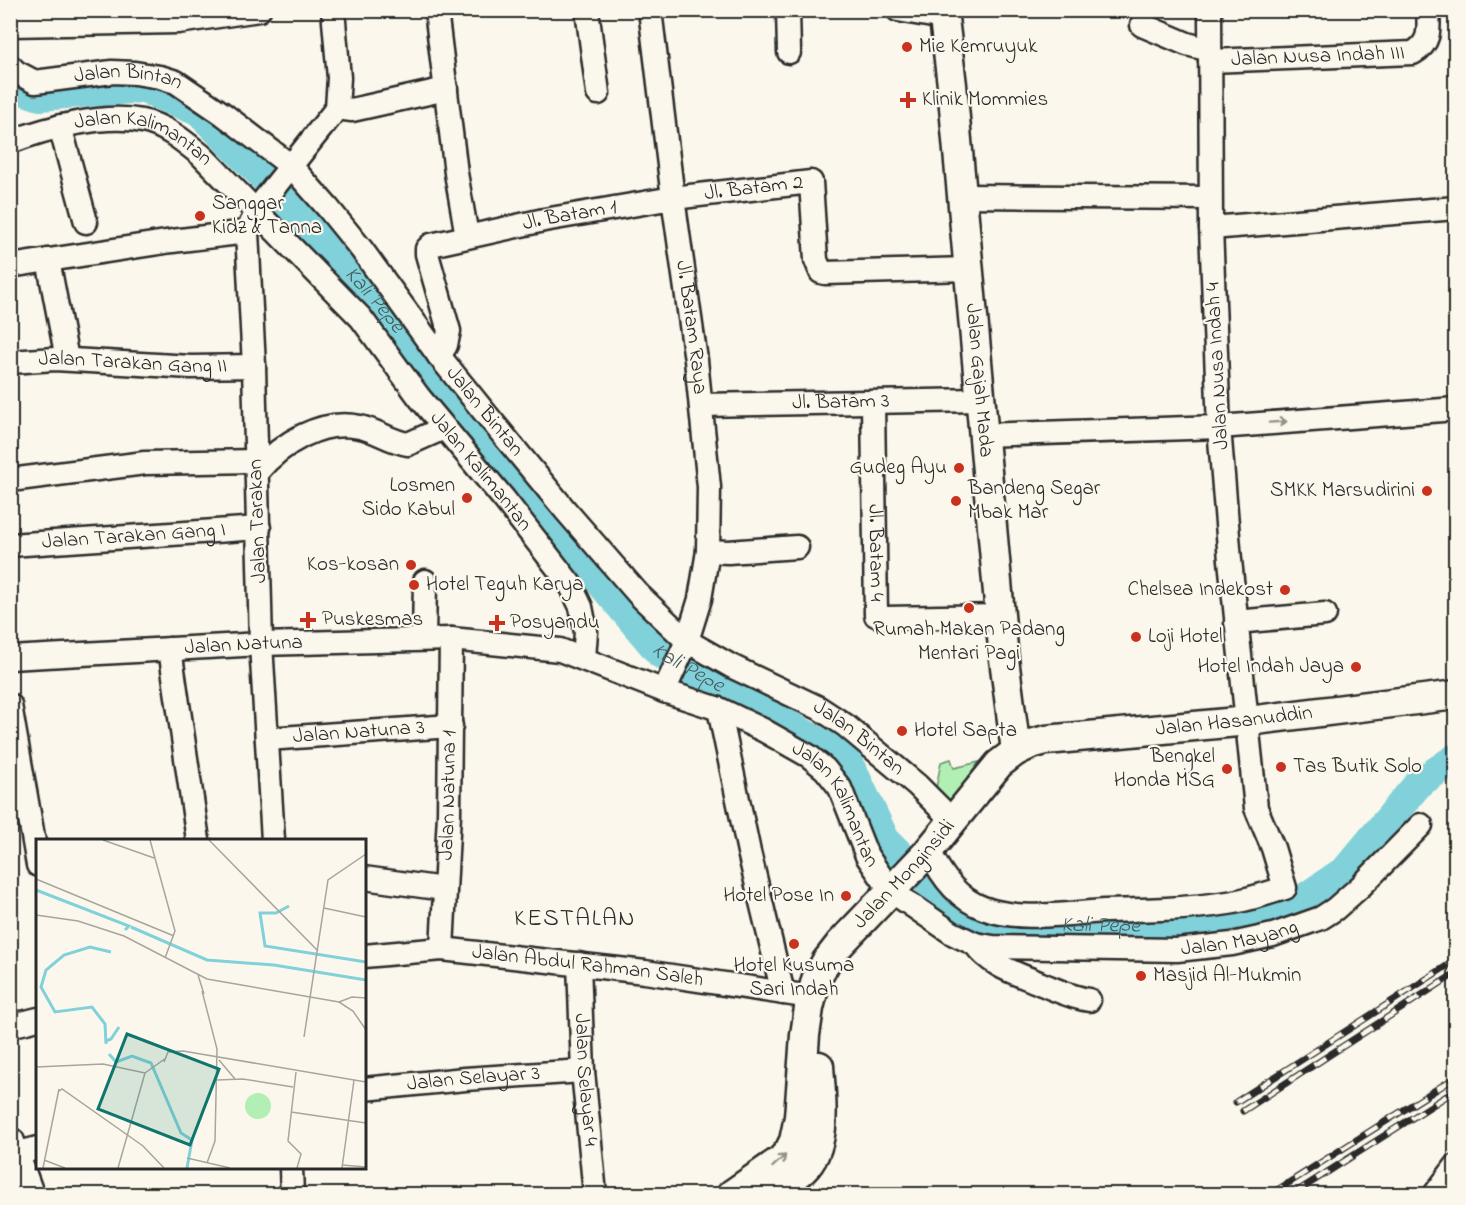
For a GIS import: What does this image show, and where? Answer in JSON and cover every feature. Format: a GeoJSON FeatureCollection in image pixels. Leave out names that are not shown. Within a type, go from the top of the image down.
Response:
{"type":"FeatureCollection","features":[{"type":"Feature","properties":{"kind":"main road","name":"Jalan Gajah Mada"},"geometry":{"type":"LineString","coordinates":[[944,14],[1000,616],[1016,751]]}},
{"type":"Feature","properties":{"kind":"main road","name":"Jalan Hasanuddin"},"geometry":{"type":"LineString","coordinates":[[1016,751],[1046,740],[1248,721],[1455,695]]}},
{"type":"Feature","properties":{"kind":"main road","name":"Jalan Monginsidi"},"geometry":{"type":"LineString","coordinates":[[763,1194],[790,1180],[804,1168],[816,1149],[808,1135],[801,1000],[840,944],[927,852],[999,764],[1016,751]]}},
{"type":"Feature","properties":{"kind":"main road","name":"Jalan Monginsidi"},"geometry":{"type":"LineString","coordinates":[[732,1194],[781,1160],[808,1135]]}},
{"type":"Feature","properties":{"kind":"main road"},"geometry":{"type":"LineString","coordinates":[[21,1148],[29,1194]]}},
{"type":"Feature","properties":{"kind":"street"},"geometry":{"type":"LineString","coordinates":[[10,25],[259,10]]}},
{"type":"Feature","properties":{"kind":"street"},"geometry":{"type":"LineString","coordinates":[[10,266],[172,241],[254,217],[287,170],[337,108],[339,78],[333,10]]}},
{"type":"Feature","properties":{"kind":"street"},"geometry":{"type":"LineString","coordinates":[[436,10],[456,174],[467,236]]}},
{"type":"Feature","properties":{"kind":"street"},"geometry":{"type":"LineString","coordinates":[[588,10],[598,93]]}},
{"type":"Feature","properties":{"kind":"street","name":"Jl. Batam Raya"},"geometry":{"type":"LineString","coordinates":[[651,10],[710,487],[708,551],[699,599],[684,649],[665,687]]}},
{"type":"Feature","properties":{"kind":"street"},"geometry":{"type":"LineString","coordinates":[[788,10],[789,52]]}},
{"type":"Feature","properties":{"kind":"street"},"geometry":{"type":"LineString","coordinates":[[898,10],[944,14]]}},
{"type":"Feature","properties":{"kind":"street","name":"Jalan Nusa Indah 4"},"geometry":{"type":"LineString","coordinates":[[927,852],[938,870],[967,900],[982,908],[1004,914],[1080,914],[1173,909],[1228,903],[1285,888],[1273,848],[1256,808],[1236,622],[1219,427],[1210,198],[1210,10]]}},
{"type":"Feature","properties":{"kind":"street","name":"Jalan Nusa Indah III"},"geometry":{"type":"LineString","coordinates":[[1142,26],[1210,56],[1413,54],[1421,49],[1427,40],[1428,10]]}},
{"type":"Feature","properties":{"kind":"street","name":"Jalan Bintan"},"geometry":{"type":"LineString","coordinates":[[10,66],[35,82],[112,72],[160,77],[176,82],[223,114],[328,207],[439,356],[684,649],[731,666],[819,708],[845,725],[908,777],[953,820]]}},
{"type":"Feature","properties":{"kind":"street"},"geometry":{"type":"LineString","coordinates":[[337,108],[352,110],[446,89]]}},
{"type":"Feature","properties":{"kind":"street","name":"Jalan Kalimantan"},"geometry":{"type":"LineString","coordinates":[[10,142],[60,126],[94,121],[142,121],[157,126],[180,139],[202,156],[254,217],[287,241],[361,318],[407,382],[570,584],[581,607],[585,624],[584,658],[665,687],[719,710],[763,730],[809,756],[829,774],[840,788],[850,808],[867,856],[894,888]]}},
{"type":"Feature","properties":{"kind":"street"},"geometry":{"type":"LineString","coordinates":[[60,126],[86,222]]}},
{"type":"Feature","properties":{"kind":"street","name":"Jl. Batam 2"},"geometry":{"type":"LineString","coordinates":[[673,198],[811,182],[816,260],[821,272],[968,269]]}},
{"type":"Feature","properties":{"kind":"street"},"geometry":{"type":"LineString","coordinates":[[962,196],[1210,198]]}},
{"type":"Feature","properties":{"kind":"street","name":"Jl. Batam 1"},"geometry":{"type":"LineString","coordinates":[[439,356],[446,345],[449,331],[427,249],[431,245],[467,236],[673,198]]}},
{"type":"Feature","properties":{"kind":"street"},"geometry":{"type":"LineString","coordinates":[[1211,228],[1455,208]]}},
{"type":"Feature","properties":{"kind":"street","name":"Jalan Tarakan"},"geometry":{"type":"LineString","coordinates":[[254,217],[254,366],[261,644],[273,839]]}},
{"type":"Feature","properties":{"kind":"street"},"geometry":{"type":"LineString","coordinates":[[48,260],[67,359]]}},
{"type":"Feature","properties":{"kind":"street","name":"Jalan Tarakan Gang II"},"geometry":{"type":"LineString","coordinates":[[10,363],[67,359],[191,367],[254,366]]}},
{"type":"Feature","properties":{"kind":"street","name":"Jl. Batam 3"},"geometry":{"type":"LineString","coordinates":[[701,405],[980,400]]}},
{"type":"Feature","properties":{"kind":"street","name":"Jl. Batam 4"},"geometry":{"type":"LineString","coordinates":[[873,403],[876,615],[885,618],[1000,616]]}},
{"type":"Feature","properties":{"kind":"street"},"geometry":{"type":"LineString","coordinates":[[983,435],[1219,427],[1455,409]]}},
{"type":"Feature","properties":{"kind":"street"},"geometry":{"type":"LineString","coordinates":[[10,480],[145,463],[256,467],[304,435],[323,427],[347,425],[362,427],[408,444],[444,428]]}},
{"type":"Feature","properties":{"kind":"street","name":"Jalan Tarakan Gang I"},"geometry":{"type":"LineString","coordinates":[[10,544],[259,528]]}},
{"type":"Feature","properties":{"kind":"street"},"geometry":{"type":"LineString","coordinates":[[708,551],[728,552],[797,547]]}},
{"type":"Feature","properties":{"kind":"street"},"geometry":{"type":"LineString","coordinates":[[424,639],[425,581]]}},
{"type":"Feature","properties":{"kind":"street"},"geometry":{"type":"LineString","coordinates":[[1236,622],[1325,614]]}},
{"type":"Feature","properties":{"kind":"street","name":"Jalan Natuna"},"geometry":{"type":"LineString","coordinates":[[10,658],[261,644],[451,639],[560,650],[584,658]]}},
{"type":"Feature","properties":{"kind":"street","name":"Jalan Natuna 1"},"geometry":{"type":"LineString","coordinates":[[442,949],[449,814],[451,639]]}},
{"type":"Feature","properties":{"kind":"street"},"geometry":{"type":"LineString","coordinates":[[170,649],[198,839]]}},
{"type":"Feature","properties":{"kind":"street"},"geometry":{"type":"LineString","coordinates":[[10,705],[36,854]]}},
{"type":"Feature","properties":{"kind":"street"},"geometry":{"type":"LineString","coordinates":[[719,710],[749,852],[801,1000]]}},
{"type":"Feature","properties":{"kind":"street","name":"Jalan Natuna 3"},"geometry":{"type":"LineString","coordinates":[[267,739],[451,726]]}},
{"type":"Feature","properties":{"kind":"street","name":"Jalan Mayang"},"geometry":{"type":"LineString","coordinates":[[894,888],[952,933],[975,944],[1023,949],[1151,951],[1204,947],[1256,940],[1321,918],[1361,886],[1421,825]]}},
{"type":"Feature","properties":{"kind":"street"},"geometry":{"type":"LineString","coordinates":[[366,878],[444,889]]}},
{"type":"Feature","properties":{"kind":"street"},"geometry":{"type":"LineString","coordinates":[[975,944],[983,955],[1016,975],[1064,995],[1089,1000]]}},
{"type":"Feature","properties":{"kind":"street","name":"Jalan Abdul Rahman Saleh"},"geometry":{"type":"LineString","coordinates":[[366,956],[442,949],[645,972],[801,1000]]}},
{"type":"Feature","properties":{"kind":"street","name":"Jalan Selayar 4"},"geometry":{"type":"LineString","coordinates":[[579,964],[583,1071],[595,1194]]}},
{"type":"Feature","properties":{"kind":"street"},"geometry":{"type":"LineString","coordinates":[[10,1026],[36,1020]]}},
{"type":"Feature","properties":{"kind":"street","name":"Jalan Selayar 3"},"geometry":{"type":"LineString","coordinates":[[366,1089],[583,1071]]}},
{"type":"Feature","properties":{"kind":"street"},"geometry":{"type":"LineString","coordinates":[[1435,1194],[1455,1166]]}},
{"type":"Feature","properties":{"kind":"street"},"geometry":{"type":"LineString","coordinates":[[291,1169],[292,1194]]}},
{"type":"Feature","properties":{"kind":"green space"},"geometry":{"type":"Polygon","coordinates":[[[951,759],[954,768],[979,762],[952,802],[936,788],[941,762],[951,759]]]}},
{"type":"Feature","properties":{"kind":"waterway","name":"Kali Pepe"},"geometry":{"type":"LineString","coordinates":[[10,86],[40,96],[142,88],[198,111],[256,169],[378,304],[601,583],[661,654],[846,757],[885,840],[951,905],[977,925],[1185,927],[1280,915],[1346,870],[1419,783],[1456,758]]}},
{"type":"Feature","properties":{"kind":"railway"},"geometry":{"type":"LineString","coordinates":[[1236,1102],[1456,960]]}},
{"type":"Feature","properties":{"kind":"railway"},"geometry":{"type":"LineString","coordinates":[[1243,1111],[1456,973]]}},
{"type":"Feature","properties":{"kind":"railway"},"geometry":{"type":"LineString","coordinates":[[1271,1194],[1456,1077]]}},
{"type":"Feature","properties":{"kind":"railway"},"geometry":{"type":"LineString","coordinates":[[1293,1194],[1456,1090]]}},
{"type":"Feature","properties":{"kind":"place","name":"Mie Kemruyuk"},"geometry":{"type":"Point","coordinates":[907,47]}},
{"type":"Feature","properties":{"kind":"place","name":"Klinik Mommies"},"geometry":{"type":"Point","coordinates":[908,100]}},
{"type":"Feature","properties":{"kind":"place","name":"Sanggar Kidz & Tanna"},"geometry":{"type":"Point","coordinates":[200,216]}},
{"type":"Feature","properties":{"kind":"place","name":"Gudeg Ayu"},"geometry":{"type":"Point","coordinates":[959,468]}},
{"type":"Feature","properties":{"kind":"place","name":"SMKK Marsudirini"},"geometry":{"type":"Point","coordinates":[1427,491]}},
{"type":"Feature","properties":{"kind":"place","name":"Losmen Sido Kabul"},"geometry":{"type":"Point","coordinates":[467,498]}},
{"type":"Feature","properties":{"kind":"place","name":"Bandeng Segar Mbak Mar"},"geometry":{"type":"Point","coordinates":[956,501]}},
{"type":"Feature","properties":{"kind":"place","name":"Kos-kosan"},"geometry":{"type":"Point","coordinates":[411,565]}},
{"type":"Feature","properties":{"kind":"place","name":"Hotel Teguh Karya"},"geometry":{"type":"Point","coordinates":[414,585]}},
{"type":"Feature","properties":{"kind":"place","name":"Chelsea Indekost"},"geometry":{"type":"Point","coordinates":[1285,590]}},
{"type":"Feature","properties":{"kind":"place","name":"Rumah Makan Padang Mentari Pagi"},"geometry":{"type":"Point","coordinates":[969,608]}},
{"type":"Feature","properties":{"kind":"place","name":"Puskesmas"},"geometry":{"type":"Point","coordinates":[308,620]}},
{"type":"Feature","properties":{"kind":"place","name":"Posyandu"},"geometry":{"type":"Point","coordinates":[497,623]}},
{"type":"Feature","properties":{"kind":"place","name":"Loji Hotel"},"geometry":{"type":"Point","coordinates":[1136,637]}},
{"type":"Feature","properties":{"kind":"place","name":"Hotel Indah Jaya"},"geometry":{"type":"Point","coordinates":[1356,667]}},
{"type":"Feature","properties":{"kind":"place","name":"Hotel Sapta"},"geometry":{"type":"Point","coordinates":[902,731]}},
{"type":"Feature","properties":{"kind":"place","name":"Tas Butik Solo"},"geometry":{"type":"Point","coordinates":[1281,767]}},
{"type":"Feature","properties":{"kind":"place","name":"Bengkel Honda MSG"},"geometry":{"type":"Point","coordinates":[1227,769]}},
{"type":"Feature","properties":{"kind":"place","name":"Hotel Pose In"},"geometry":{"type":"Point","coordinates":[846,896]}},
{"type":"Feature","properties":{"kind":"place","name":"Hotel Kusuma Sari Indah"},"geometry":{"type":"Point","coordinates":[794,944]}},
{"type":"Feature","properties":{"kind":"place","name":"Masjid Al-Mukmin"},"geometry":{"type":"Point","coordinates":[1141,976]}},
{"type":"Feature","properties":{"kind":"district","name":"KESTALAN"},"geometry":{"type":"Point","coordinates":[575,919]}}]}
